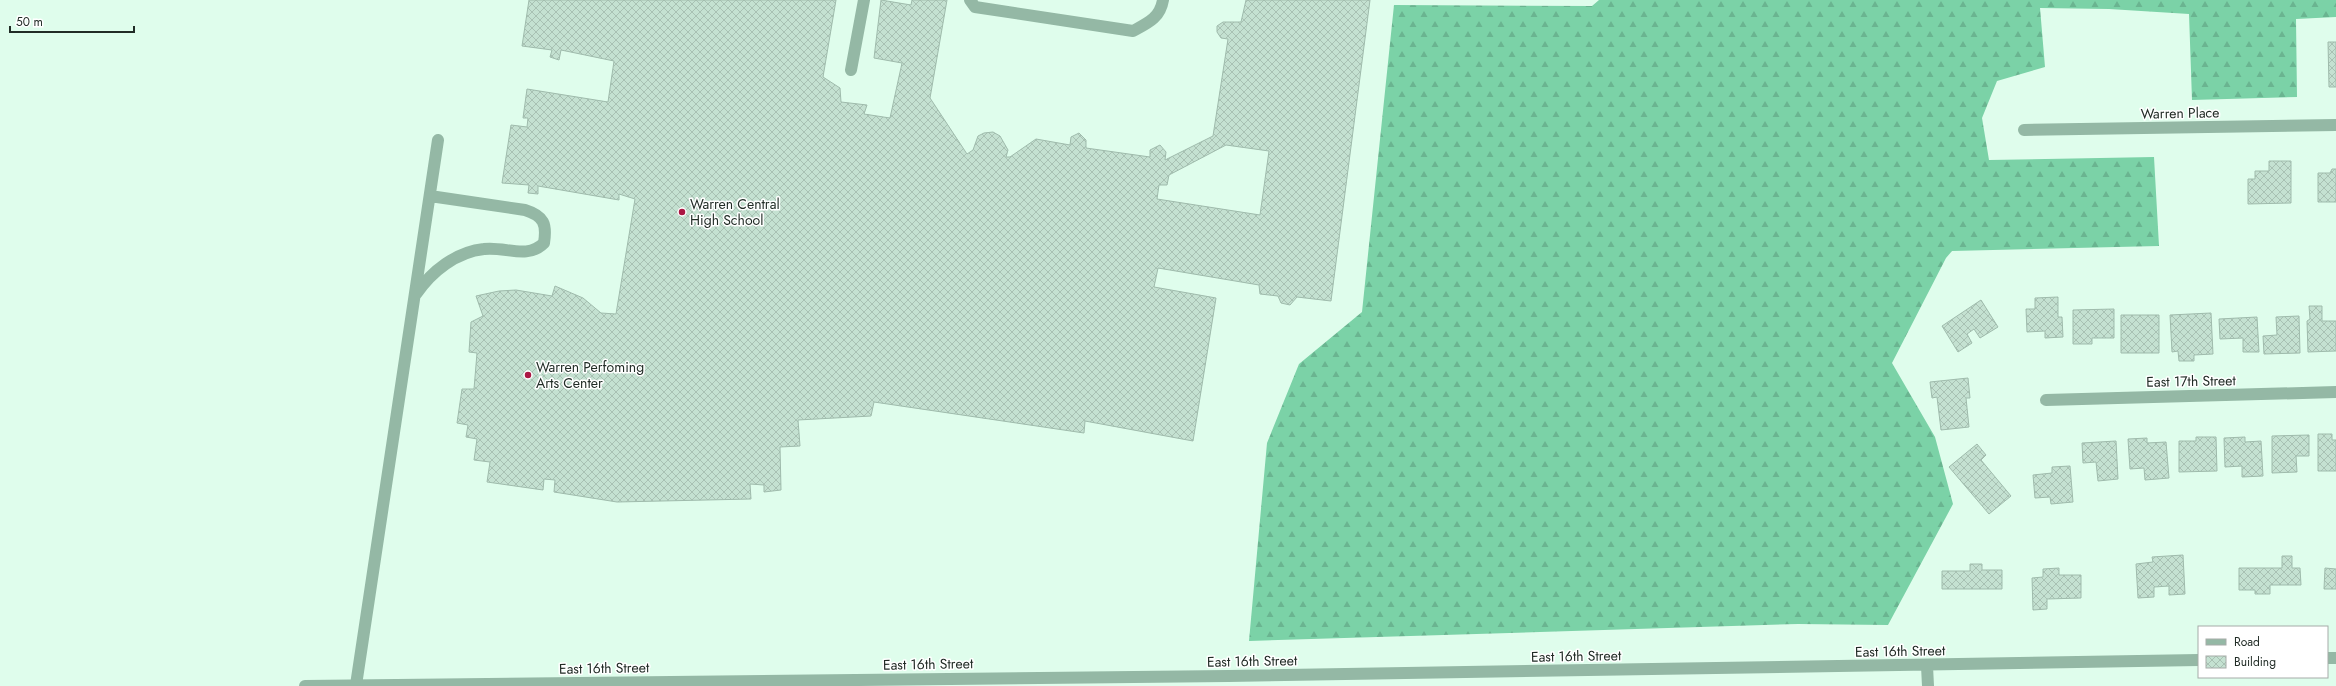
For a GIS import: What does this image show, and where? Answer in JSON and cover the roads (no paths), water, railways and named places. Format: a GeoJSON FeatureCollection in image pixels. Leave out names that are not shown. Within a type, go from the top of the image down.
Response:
{"type":"FeatureCollection","features":[{"type":"Feature","properties":{"kind":"street"},"geometry":{"type":"LineString","coordinates":[[851,70],[864,0]]}},
{"type":"Feature","properties":{"kind":"street"},"geometry":{"type":"LineString","coordinates":[[970,0],[975,7],[1133,31],[1150,22],[1161,11],[1163,0]]}},
{"type":"Feature","properties":{"kind":"street","name":"Warren Place"},"geometry":{"type":"LineString","coordinates":[[2024,130],[2336,125]]}},
{"type":"Feature","properties":{"kind":"street"},"geometry":{"type":"LineString","coordinates":[[356,685],[438,140]]}},
{"type":"Feature","properties":{"kind":"street"},"geometry":{"type":"LineString","coordinates":[[415,297],[432,274],[459,257],[485,249],[530,252],[544,243],[546,232],[544,223],[537,214],[525,210],[430,196]]}},
{"type":"Feature","properties":{"kind":"street","name":"East 17th Street"},"geometry":{"type":"LineString","coordinates":[[2046,400],[2336,392]]}},
{"type":"Feature","properties":{"kind":"street","name":"East 16th Street"},"geometry":{"type":"LineString","coordinates":[[305,686],[1197,677],[1927,666],[2198,660]]}},
{"type":"Feature","properties":{"kind":"street"},"geometry":{"type":"LineString","coordinates":[[1927,666],[1928,686]]}},
{"type":"Feature","properties":{"kind":"place","name":"Warren Central High School"},"geometry":{"type":"Point","coordinates":[682,212]}},
{"type":"Feature","properties":{"kind":"place","name":"Warren Perfoming Arts Center"},"geometry":{"type":"Point","coordinates":[528,375]}}]}
